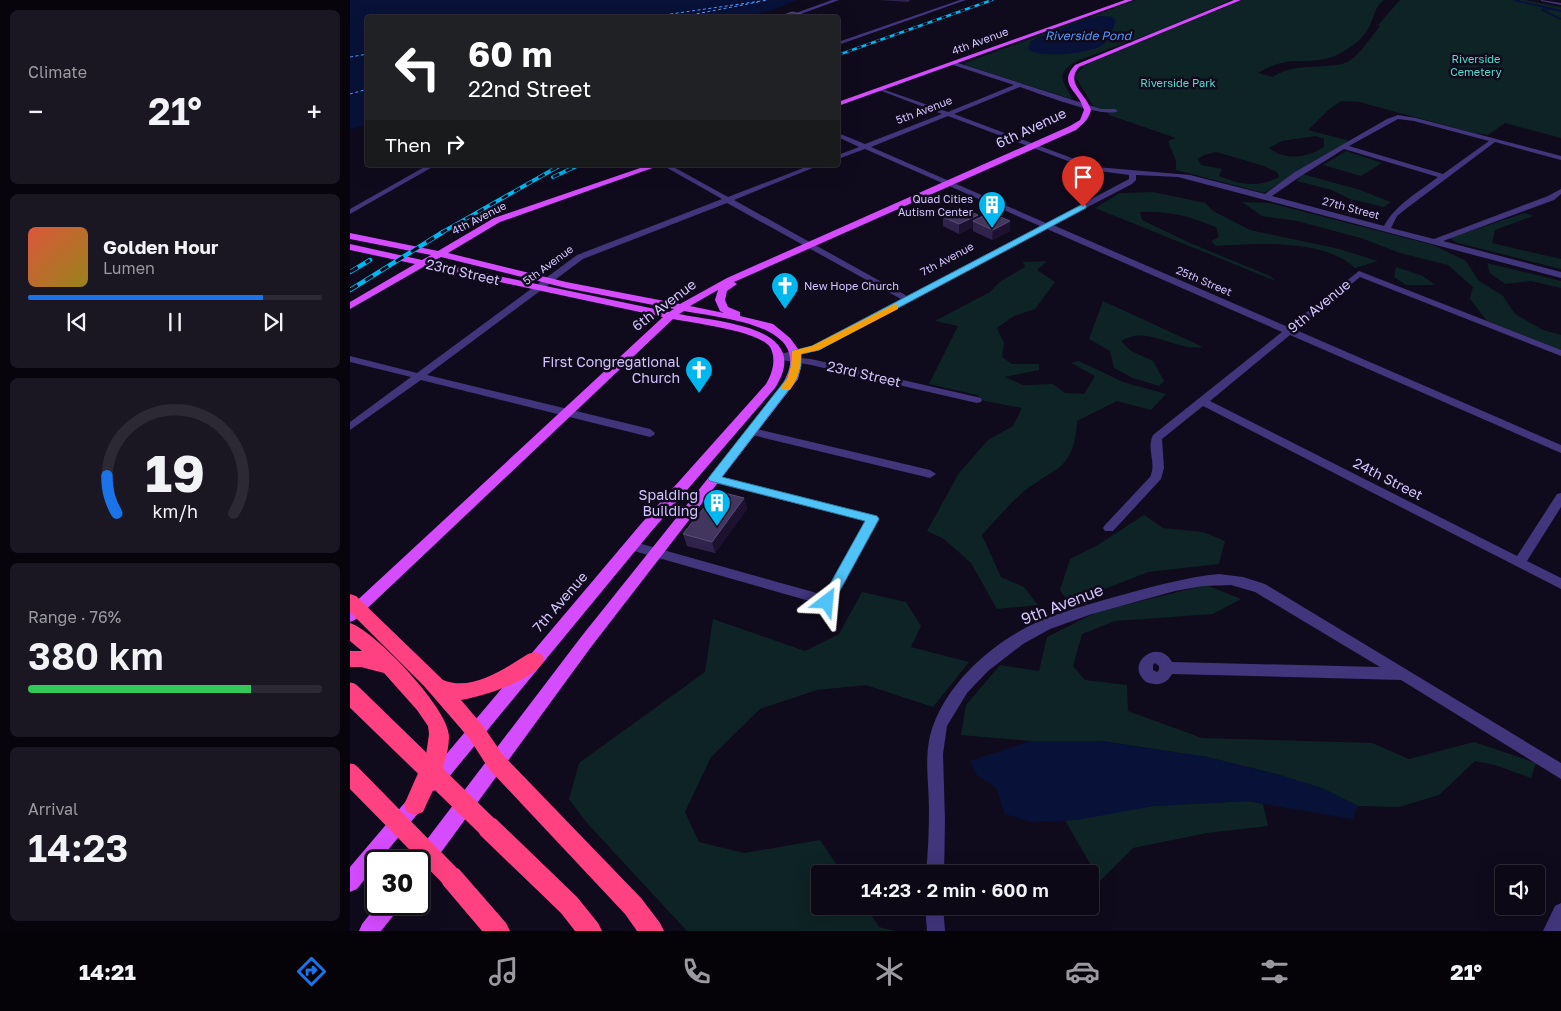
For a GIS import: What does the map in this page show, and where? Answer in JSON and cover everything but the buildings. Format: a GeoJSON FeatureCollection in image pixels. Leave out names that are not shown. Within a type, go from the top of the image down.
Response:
{"type":"FeatureCollection","features":[{"type":"Feature","properties":{"kind":"highway"},"geometry":{"type":"LineString","coordinates":[[353,608],[448,694],[471,692],[494,685],[535,660]]}},
{"type":"Feature","properties":{"kind":"highway"},"geometry":{"type":"LineString","coordinates":[[350,630],[424,704],[438,726],[438,742],[434,765],[414,805]]}},
{"type":"Feature","properties":{"kind":"highway"},"geometry":{"type":"LineString","coordinates":[[350,659],[361,659],[388,666]]}},
{"type":"Feature","properties":{"kind":"highway"},"geometry":{"type":"LineString","coordinates":[[431,680],[476,732],[496,762],[633,906],[652,931]]}},
{"type":"Feature","properties":{"kind":"highway"},"geometry":{"type":"LineString","coordinates":[[350,693],[569,905],[590,931]]}},
{"type":"Feature","properties":{"kind":"highway"},"geometry":{"type":"LineString","coordinates":[[350,774],[451,878],[498,931]]}},
{"type":"Feature","properties":{"kind":"main road","name":"4th Avenue"},"geometry":{"type":"LineString","coordinates":[[840,103],[955,64],[1130,0]]}},
{"type":"Feature","properties":{"kind":"main road"},"geometry":{"type":"LineString","coordinates":[[1088,107],[1070,80],[1071,72],[1077,66],[1238,0]]}},
{"type":"Feature","properties":{"kind":"main road","name":"6th Avenue"},"geometry":{"type":"LineString","coordinates":[[353,608],[660,324],[683,307],[717,287],[1078,124],[1086,116],[1088,107]]}},
{"type":"Feature","properties":{"kind":"main road","name":"4th Avenue"},"geometry":{"type":"LineString","coordinates":[[350,306],[497,220],[651,167]]}},
{"type":"Feature","properties":{"kind":"main road","name":"23rd Street"},"geometry":{"type":"LineString","coordinates":[[350,236],[440,253],[548,280],[769,326],[786,340],[796,357]]}},
{"type":"Feature","properties":{"kind":"main road","name":"23rd Street"},"geometry":{"type":"LineString","coordinates":[[350,247],[536,288],[730,327],[758,335],[774,345],[780,357]]}},
{"type":"Feature","properties":{"kind":"main road"},"geometry":{"type":"LineString","coordinates":[[769,263],[729,285],[723,290],[720,300],[724,309],[769,326]]}},
{"type":"Feature","properties":{"kind":"main road","name":"7th Avenue"},"geometry":{"type":"LineString","coordinates":[[350,882],[631,546],[771,386],[777,375],[780,357]]}},
{"type":"Feature","properties":{"kind":"main road"},"geometry":{"type":"LineString","coordinates":[[430,851],[655,554],[792,379],[796,357]]}},
{"type":"Feature","properties":{"kind":"main road"},"geometry":{"type":"LineString","coordinates":[[368,931],[381,915]]}},
{"type":"Feature","properties":{"kind":"street"},"geometry":{"type":"LineString","coordinates":[[793,15],[837,0]]}},
{"type":"Feature","properties":{"kind":"street"},"geometry":{"type":"LineString","coordinates":[[840,43],[964,0]]}},
{"type":"Feature","properties":{"kind":"street"},"geometry":{"type":"LineString","coordinates":[[1543,0],[1561,4]]}},
{"type":"Feature","properties":{"kind":"street"},"geometry":{"type":"LineString","coordinates":[[955,64],[1103,112],[1115,111]]}},
{"type":"Feature","properties":{"kind":"street","name":"5th Avenue"},"geometry":{"type":"LineString","coordinates":[[840,156],[1019,85]]}},
{"type":"Feature","properties":{"kind":"street","name":"27th Street"},"geometry":{"type":"LineString","coordinates":[[880,89],[1094,169],[1133,174],[1181,175],[1561,275]]}},
{"type":"Feature","properties":{"kind":"street"},"geometry":{"type":"LineString","coordinates":[[1266,197],[1298,174],[1389,120],[1398,117],[1414,119],[1561,158]]}},
{"type":"Feature","properties":{"kind":"street","name":"25th Street"},"geometry":{"type":"LineString","coordinates":[[840,136],[1561,449]]}},
{"type":"Feature","properties":{"kind":"street"},"geometry":{"type":"LineString","coordinates":[[1386,229],[1399,210],[1494,140]]}},
{"type":"Feature","properties":{"kind":"street"},"geometry":{"type":"LineString","coordinates":[[1344,147],[1444,177]]}},
{"type":"Feature","properties":{"kind":"street"},"geometry":{"type":"LineString","coordinates":[[350,204],[427,167]]}},
{"type":"Feature","properties":{"kind":"street"},"geometry":{"type":"LineString","coordinates":[[350,212],[428,167]]}},
{"type":"Feature","properties":{"kind":"street"},"geometry":{"type":"LineString","coordinates":[[669,167],[908,300]]}},
{"type":"Feature","properties":{"kind":"street","name":"5th Avenue"},"geometry":{"type":"LineString","coordinates":[[350,427],[584,254],[812,167]]}},
{"type":"Feature","properties":{"kind":"street","name":"7th Avenue"},"geometry":{"type":"LineString","coordinates":[[796,357],[908,300],[1129,182],[1132,180],[1133,174]]}},
{"type":"Feature","properties":{"kind":"street"},"geometry":{"type":"LineString","coordinates":[[1434,242],[1551,198],[1561,191]]}},
{"type":"Feature","properties":{"kind":"street","name":"9th Avenue"},"geometry":{"type":"LineString","coordinates":[[1108,528],[1155,479],[1159,472],[1159,459],[1154,444],[1156,438],[1359,274],[1561,353]]}},
{"type":"Feature","properties":{"kind":"street","name":"23rd Street"},"geometry":{"type":"LineString","coordinates":[[780,357],[796,357],[977,400]]}},
{"type":"Feature","properties":{"kind":"street"},"geometry":{"type":"LineString","coordinates":[[350,359],[650,433]]}},
{"type":"Feature","properties":{"kind":"street","name":"24th Street"},"geometry":{"type":"LineString","coordinates":[[1202,401],[1561,584]]}},
{"type":"Feature","properties":{"kind":"street"},"geometry":{"type":"LineString","coordinates":[[752,432],[930,474]]}},
{"type":"Feature","properties":{"kind":"street"},"geometry":{"type":"LineString","coordinates":[[631,546],[827,602],[872,519],[714,479]]}},
{"type":"Feature","properties":{"kind":"street"},"geometry":{"type":"LineString","coordinates":[[1519,563],[1561,497]]}},
{"type":"Feature","properties":{"kind":"street","name":"9th Avenue"},"geometry":{"type":"LineString","coordinates":[[935,865],[937,832],[934,761],[940,727],[957,695],[971,678],[1019,640],[1042,627],[1092,609],[1188,582],[1233,580],[1246,582],[1260,588],[1405,674]]}},
{"type":"Feature","properties":{"kind":"street"},"geometry":{"type":"LineString","coordinates":[[1168,668],[1405,674],[1561,772]]}},
{"type":"Feature","properties":{"kind":"street"},"geometry":{"type":"LineString","coordinates":[[1552,931],[1561,912]]}},
{"type":"Feature","properties":{"kind":"street"},"geometry":{"type":"LineString","coordinates":[[935,915],[936,931]]}},
{"type":"Feature","properties":{"kind":"green space","name":"Riverside Park"},"geometry":{"type":"Polygon","coordinates":[[[1137,0],[1231,0],[1161,30],[1079,60],[1066,69],[1062,76],[1071,99],[965,65],[965,63],[1137,0]]]}},
{"type":"Feature","properties":{"kind":"green space","name":"Riverside Cemetery"},"geometry":{"type":"Polygon","coordinates":[[[1243,0],[1384,0],[1376,10],[1365,33],[1351,46],[1329,58],[1285,62],[1258,73],[1273,77],[1290,69],[1336,65],[1349,61],[1364,47],[1380,26],[1378,25],[1400,0],[1525,0],[1561,7],[1561,138],[1505,123],[1488,135],[1478,134],[1359,102],[1341,101],[1327,111],[1308,130],[1350,141],[1264,193],[1176,170],[1176,161],[1168,141],[1176,138],[1109,115],[1106,111],[1094,107],[1076,77],[1079,71],[1088,64],[1243,0]],[[1316,136],[1282,141],[1269,148],[1282,155],[1303,156],[1324,147],[1324,139],[1316,136]],[[1216,152],[1204,155],[1198,159],[1201,165],[1222,169],[1219,176],[1249,184],[1264,183],[1279,177],[1277,172],[1261,165],[1216,152]]]}},
{"type":"Feature","properties":{"kind":"green space"},"geometry":{"type":"Polygon","coordinates":[[[1346,151],[1382,163],[1361,176],[1323,165],[1346,151]]]}},
{"type":"Feature","properties":{"kind":"green space"},"geometry":{"type":"Polygon","coordinates":[[[1302,174],[1357,189],[1391,202],[1384,207],[1350,199],[1332,190],[1297,181],[1302,174]]]}},
{"type":"Feature","properties":{"kind":"green space"},"geometry":{"type":"Polygon","coordinates":[[[1153,192],[1205,203],[1213,211],[1250,230],[1339,249],[1378,261],[1355,268],[1342,259],[1326,252],[1308,248],[1270,244],[1216,246],[1211,241],[1219,237],[1216,227],[1179,215],[1160,212],[1140,212],[1142,220],[1190,243],[1270,276],[1276,281],[1095,208],[1120,193],[1153,192]]]}},
{"type":"Feature","properties":{"kind":"green space"},"geometry":{"type":"Polygon","coordinates":[[[1242,202],[1270,203],[1433,245],[1466,261],[1478,280],[1503,296],[1515,314],[1543,330],[1561,335],[1561,350],[1487,321],[1470,299],[1473,287],[1448,265],[1400,253],[1361,238],[1297,221],[1262,216],[1242,202]]]}},
{"type":"Feature","properties":{"kind":"green space"},"geometry":{"type":"Polygon","coordinates":[[[1525,213],[1533,216],[1495,230],[1492,243],[1561,259],[1561,269],[1458,243],[1449,238],[1525,213]]]}},
{"type":"Feature","properties":{"kind":"green space"},"geometry":{"type":"Polygon","coordinates":[[[1047,261],[1037,270],[1055,282],[1035,309],[1014,316],[997,328],[1004,343],[1002,357],[1012,364],[1039,364],[1039,370],[1005,377],[1023,385],[1053,384],[1065,393],[1084,394],[1095,376],[1071,363],[1079,361],[1123,382],[1166,394],[1151,410],[1117,401],[1077,421],[1072,450],[1067,459],[1061,466],[1022,493],[982,535],[1001,577],[1024,587],[1038,605],[997,609],[971,563],[944,539],[927,531],[959,473],[988,440],[1013,426],[1022,408],[984,401],[977,395],[929,384],[958,326],[935,321],[990,292],[1001,281],[1025,267],[1023,262],[1047,261]]]}},
{"type":"Feature","properties":{"kind":"green space"},"geometry":{"type":"Polygon","coordinates":[[[1487,263],[1561,281],[1561,288],[1531,281],[1505,284],[1490,273],[1487,263]]]}},
{"type":"Feature","properties":{"kind":"green space"},"geometry":{"type":"Polygon","coordinates":[[[1396,267],[1423,276],[1435,285],[1406,285],[1394,277],[1396,267]]]}},
{"type":"Feature","properties":{"kind":"green space"},"geometry":{"type":"Polygon","coordinates":[[[1103,301],[1203,347],[1182,346],[1141,335],[1121,341],[1131,351],[1153,361],[1164,381],[1159,386],[1133,378],[1114,368],[1110,351],[1089,339],[1103,301]]]}},
{"type":"Feature","properties":{"kind":"green space"},"geometry":{"type":"Polygon","coordinates":[[[1144,515],[1163,528],[1203,532],[1225,541],[1219,564],[1148,572],[1069,603],[1060,590],[1070,559],[1096,546],[1144,515]]]}},
{"type":"Feature","properties":{"kind":"green space"},"geometry":{"type":"Polygon","coordinates":[[[1206,585],[1241,599],[1213,614],[1115,621],[1082,634],[1073,666],[1085,680],[1127,685],[1128,711],[1202,738],[1372,743],[1409,759],[1474,742],[1536,763],[1531,778],[1495,765],[1475,761],[1439,795],[1399,807],[1358,806],[1324,789],[1280,775],[1207,757],[1101,741],[1031,741],[961,735],[966,705],[1000,665],[1039,671],[1047,637],[1097,612],[1206,585]]]}},
{"type":"Feature","properties":{"kind":"green space"},"geometry":{"type":"Polygon","coordinates":[[[862,592],[906,602],[921,626],[911,647],[969,662],[933,707],[866,685],[817,690],[760,709],[711,757],[685,812],[699,842],[744,853],[820,840],[837,865],[811,865],[811,915],[871,915],[879,927],[895,931],[687,931],[587,823],[569,799],[579,763],[705,672],[713,619],[805,651],[839,634],[862,592]]]}},
{"type":"Feature","properties":{"kind":"green space"},"geometry":{"type":"Polygon","coordinates":[[[1247,801],[1263,804],[1268,826],[1207,833],[1133,848],[1100,881],[1099,865],[1091,865],[1065,820],[1153,806],[1247,801]]]}},
{"type":"Feature","properties":{"kind":"water"},"geometry":{"type":"Polygon","coordinates":[[[350,0],[797,0],[754,15],[365,15],[365,125],[350,130],[350,0]]]}},
{"type":"Feature","properties":{"kind":"water","name":"Riverside Pond"},"geometry":{"type":"Polygon","coordinates":[[[1091,17],[1113,17],[1116,20],[1108,40],[1098,47],[1078,53],[1066,54],[1043,54],[1028,49],[1030,42],[1037,38],[1091,17]]]}},
{"type":"Feature","properties":{"kind":"water"},"geometry":{"type":"Polygon","coordinates":[[[1031,741],[1101,741],[1207,757],[1280,775],[1324,789],[1358,806],[1353,819],[1247,801],[1154,806],[1077,820],[1032,822],[1005,814],[996,788],[977,775],[970,761],[1031,741]]]}},
{"type":"Feature","properties":{"kind":"waterway"},"geometry":{"type":"LineString","coordinates":[[1514,0],[1561,11]]}},
{"type":"Feature","properties":{"kind":"waterway"},"geometry":{"type":"LineString","coordinates":[[1549,9],[1542,10],[1561,19]]}},
{"type":"Feature","properties":{"kind":"ferry route"},"geometry":{"type":"LineString","coordinates":[[664,15],[768,0]]}},
{"type":"Feature","properties":{"kind":"ferry route"},"geometry":{"type":"LineString","coordinates":[[691,15],[758,2]]}},
{"type":"Feature","properties":{"kind":"ferry route"},"geometry":{"type":"LineString","coordinates":[[350,57],[365,54]]}},
{"type":"Feature","properties":{"kind":"ferry route"},"geometry":{"type":"LineString","coordinates":[[350,94],[365,90]]}},
{"type":"Feature","properties":{"kind":"railway"},"geometry":{"type":"LineString","coordinates":[[840,54],[992,0]]}},
{"type":"Feature","properties":{"kind":"railway"},"geometry":{"type":"LineString","coordinates":[[441,233],[557,167]]}},
{"type":"Feature","properties":{"kind":"railway"},"geometry":{"type":"LineString","coordinates":[[553,177],[575,167]]}},
{"type":"Feature","properties":{"kind":"railway"},"geometry":{"type":"LineString","coordinates":[[350,290],[443,232]]}},
{"type":"Feature","properties":{"kind":"railway"},"geometry":{"type":"LineString","coordinates":[[350,272],[370,260]]}},
{"type":"Feature","properties":{"kind":"slow traffic"},"geometry":{"type":"LineString","coordinates":[[786,387],[792,379],[796,366],[796,353],[816,348],[895,307]]}},
{"type":"Feature","properties":{"kind":"place","name":"Quad Cities Autism Center"},"geometry":{"type":"Point","coordinates":[992,229]}},
{"type":"Feature","properties":{"kind":"place","name":"New Hope Church"},"geometry":{"type":"Point","coordinates":[785,310]}},
{"type":"Feature","properties":{"kind":"place","name":"First Congregational Church"},"geometry":{"type":"Point","coordinates":[699,394]}},
{"type":"Feature","properties":{"kind":"place","name":"Spalding Building"},"geometry":{"type":"Point","coordinates":[717,527]}},
{"type":"Feature","properties":{"kind":"route"},"geometry":{"type":"LineString","coordinates":[[827,602],[872,519],[714,479],[792,379],[796,366],[796,353],[816,348],[1083,207]]}}]}
